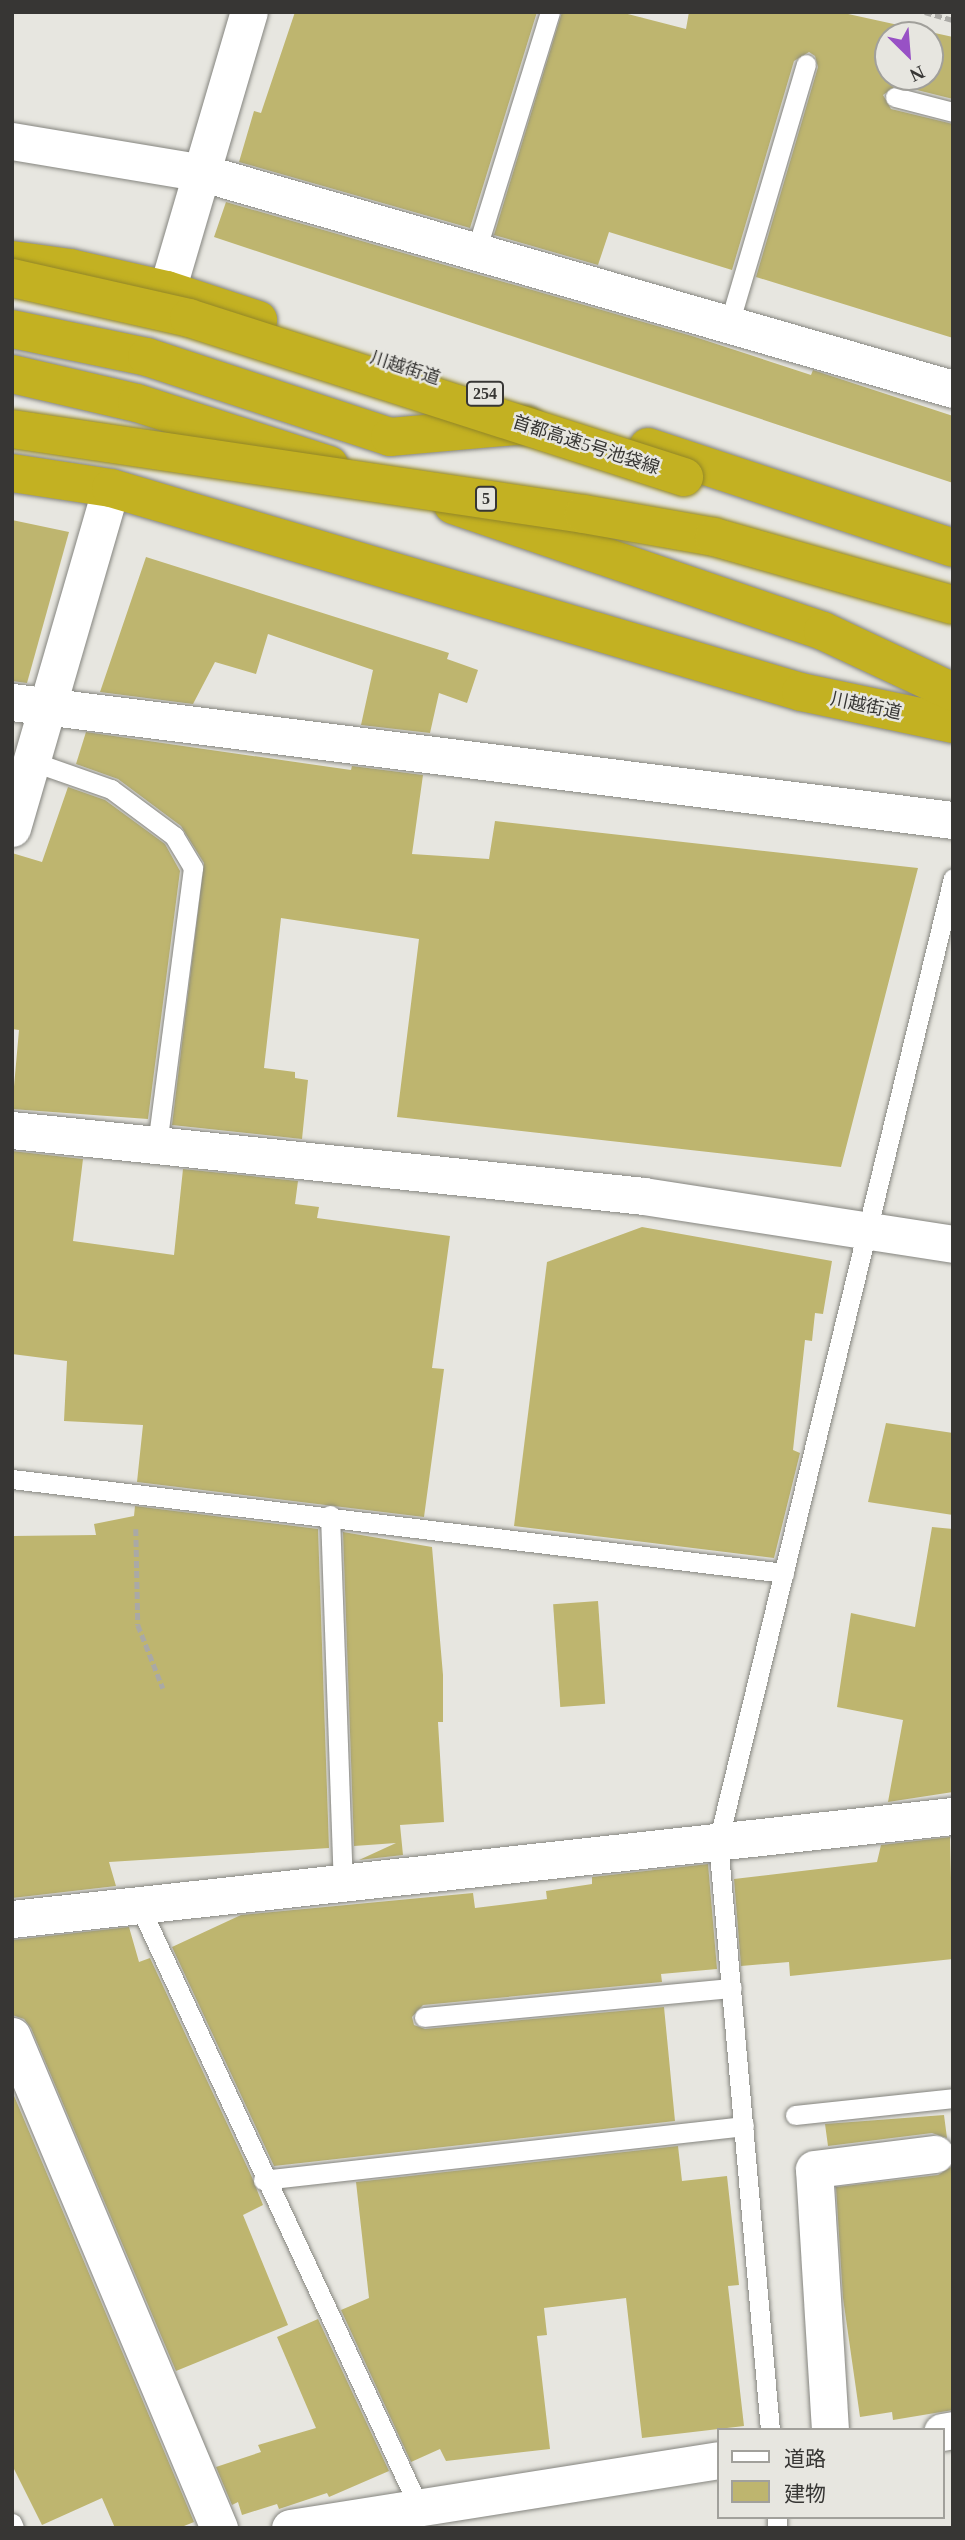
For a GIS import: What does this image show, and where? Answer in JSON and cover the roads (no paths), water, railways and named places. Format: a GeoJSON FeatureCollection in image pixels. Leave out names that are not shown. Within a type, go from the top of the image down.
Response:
{"type":"FeatureCollection","features":[{"type":"Feature","properties":{"kind":"highway","name":"川越街道"},"geometry":{"type":"LineString","coordinates":[[12,260],[167,290],[953,548]]}},
{"type":"Feature","properties":{"kind":"highway","name":"首都高速5号池袋線"},"geometry":{"type":"LineString","coordinates":[[12,278],[227,329],[827,524],[953,570]]}},
{"type":"Feature","properties":{"kind":"highway"},"geometry":{"type":"LineString","coordinates":[[12,329],[147,357],[390,436],[568,421]]}},
{"type":"Feature","properties":{"kind":"highway"},"geometry":{"type":"LineString","coordinates":[[12,374],[137,403],[652,570],[823,631],[953,692]]}},
{"type":"Feature","properties":{"kind":"highway","name":"5"},"geometry":{"type":"LineString","coordinates":[[12,429],[544,508],[713,537],[953,605]]}},
{"type":"Feature","properties":{"kind":"highway","name":"川越街道"},"geometry":{"type":"LineString","coordinates":[[12,473],[111,488],[801,692],[953,724]]}},
{"type":"Feature","properties":{"kind":"street"},"geometry":{"type":"LineString","coordinates":[[167,290],[204,173],[249,12]]}},
{"type":"Feature","properties":{"kind":"street"},"geometry":{"type":"LineString","coordinates":[[12,141],[204,173],[953,389]]}},
{"type":"Feature","properties":{"kind":"street"},"geometry":{"type":"LineString","coordinates":[[12,828],[31,761],[29,703],[111,488]]}},
{"type":"Feature","properties":{"kind":"street"},"geometry":{"type":"LineString","coordinates":[[29,703],[953,820]]}},
{"type":"Feature","properties":{"kind":"street"},"geometry":{"type":"LineString","coordinates":[[12,1130],[644,1196],[953,1244]]}},
{"type":"Feature","properties":{"kind":"street"},"geometry":{"type":"LineString","coordinates":[[12,1919],[953,1816]]}},
{"type":"Feature","properties":{"kind":"street"},"geometry":{"type":"LineString","coordinates":[[12,2036],[219,2528]]}},
{"type":"Feature","properties":{"kind":"street"},"geometry":{"type":"LineString","coordinates":[[830,2428],[814,2169],[935,2154]]}},
{"type":"Feature","properties":{"kind":"street"},"geometry":{"type":"LineString","coordinates":[[290,2528],[426,2517],[716,2460]]}},
{"type":"Feature","properties":{"kind":"lane"},"geometry":{"type":"LineString","coordinates":[[476,251],[550,12]]}},
{"type":"Feature","properties":{"kind":"lane"},"geometry":{"type":"LineString","coordinates":[[729,324],[806,64]]}},
{"type":"Feature","properties":{"kind":"lane"},"geometry":{"type":"LineString","coordinates":[[895,97],[953,113]]}},
{"type":"Feature","properties":{"kind":"lane"},"geometry":{"type":"LineString","coordinates":[[31,761],[111,789],[174,836],[194,867],[157,1146]]}},
{"type":"Feature","properties":{"kind":"lane"},"geometry":{"type":"LineString","coordinates":[[770,2428],[719,1842],[953,878]]}},
{"type":"Feature","properties":{"kind":"lane"},"geometry":{"type":"LineString","coordinates":[[12,1479],[330,1515],[784,1573]]}},
{"type":"Feature","properties":{"kind":"lane"},"geometry":{"type":"LineString","coordinates":[[330,1515],[343,1884]]}},
{"type":"Feature","properties":{"kind":"lane"},"geometry":{"type":"LineString","coordinates":[[139,1905],[263,2180],[426,2517]]}},
{"type":"Feature","properties":{"kind":"lane"},"geometry":{"type":"LineString","coordinates":[[424,2017],[732,1988]]}},
{"type":"Feature","properties":{"kind":"lane"},"geometry":{"type":"LineString","coordinates":[[795,2115],[953,2098]]}},
{"type":"Feature","properties":{"kind":"lane"},"geometry":{"type":"LineString","coordinates":[[263,2180],[744,2126]]}}]}
